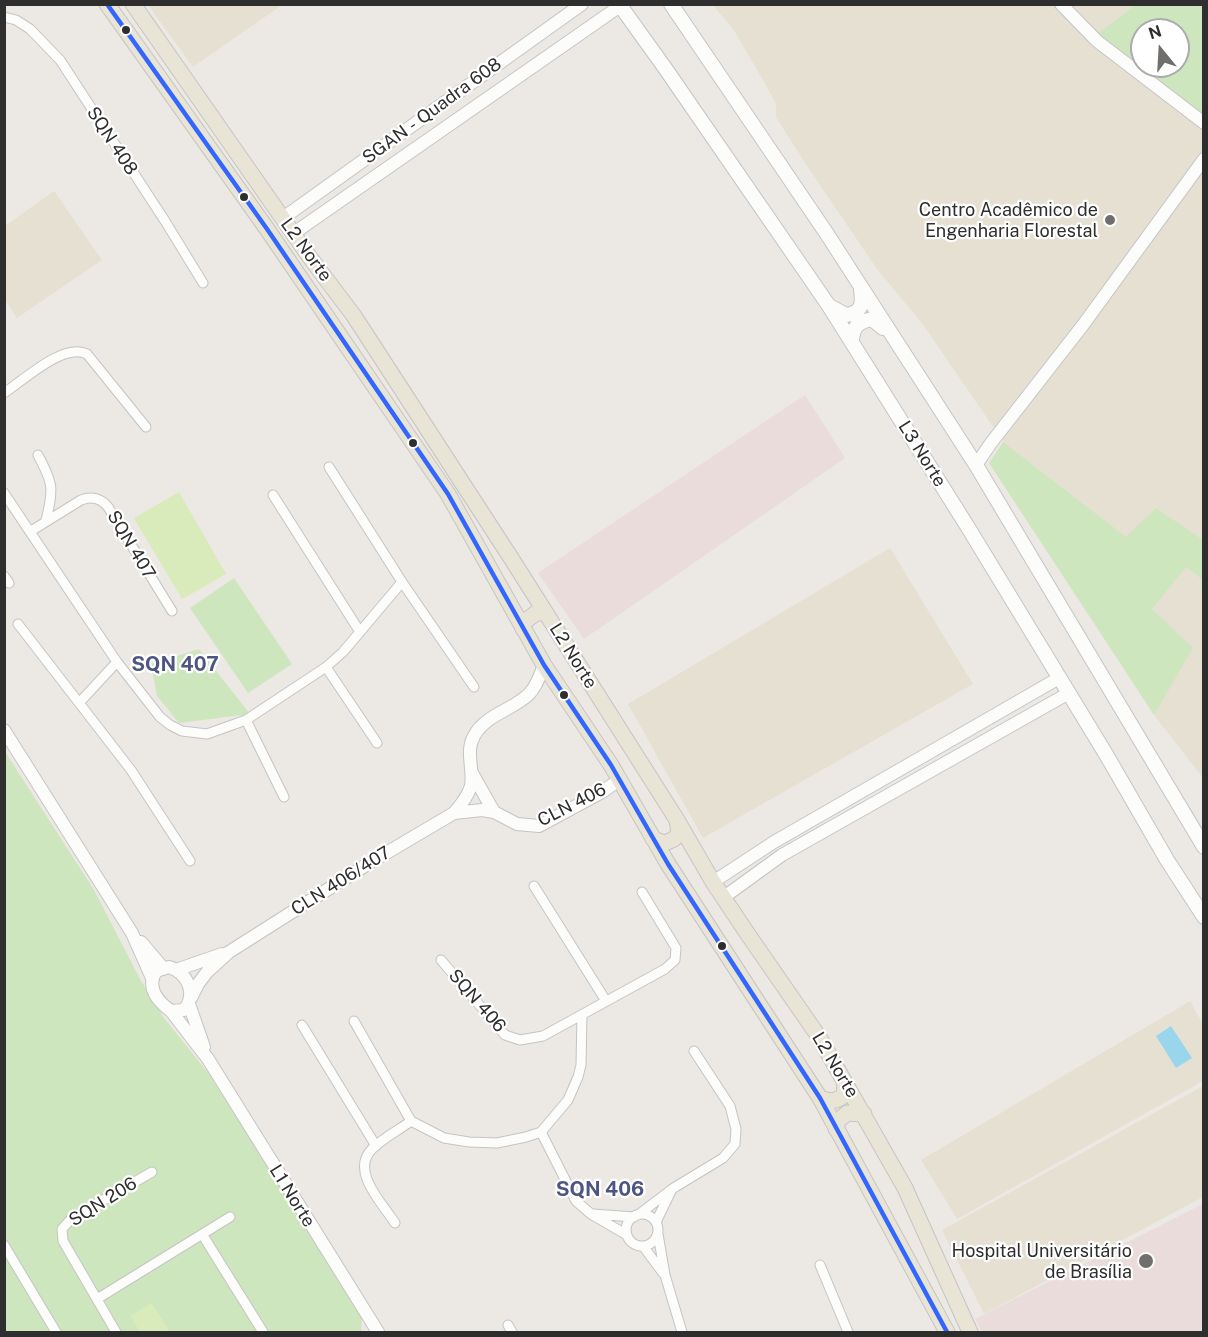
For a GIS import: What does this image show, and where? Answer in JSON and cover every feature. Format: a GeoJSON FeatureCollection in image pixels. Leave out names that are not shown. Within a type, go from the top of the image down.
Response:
{"type":"FeatureCollection","features":[{"type":"Feature","properties":{"kind":"main road","name":"L2 Norte"},"geometry":{"type":"LineString","coordinates":[[106,4],[267,229],[448,494],[543,665],[619,780],[653,838],[820,1098],[947,1332]]}},
{"type":"Feature","properties":{"kind":"main road","name":"L2 Norte"},"geometry":{"type":"LineString","coordinates":[[133,4],[354,316],[546,613],[677,820],[713,882],[819,1037],[904,1188],[970,1332]]}},
{"type":"Feature","properties":{"kind":"main road"},"geometry":{"type":"LineString","coordinates":[[671,4],[861,287],[976,465],[1203,847]]}},
{"type":"Feature","properties":{"kind":"main road","name":"L3 Norte"},"geometry":{"type":"LineString","coordinates":[[619,5],[829,306],[930,465],[1203,917]]}},
{"type":"Feature","properties":{"kind":"main road"},"geometry":{"type":"LineString","coordinates":[[829,306],[843,314],[849,315],[858,311],[862,304],[861,287]]}},
{"type":"Feature","properties":{"kind":"main road"},"geometry":{"type":"LineString","coordinates":[[852,343],[855,327],[860,322],[872,319],[879,323],[896,344]]}},
{"type":"Feature","properties":{"kind":"main road"},"geometry":{"type":"LineString","coordinates":[[523,629],[524,622],[530,616],[546,613]]}},
{"type":"Feature","properties":{"kind":"main road"},"geometry":{"type":"LineString","coordinates":[[653,838],[665,843],[674,839],[679,833],[677,820]]}},
{"type":"Feature","properties":{"kind":"main road"},"geometry":{"type":"LineString","coordinates":[[820,1098],[833,1102],[841,1098],[845,1091],[845,1083]]}},
{"type":"Feature","properties":{"kind":"main road"},"geometry":{"type":"LineString","coordinates":[[836,1130],[838,1121],[848,1113],[864,1114]]}},
{"type":"Feature","properties":{"kind":"street","name":"SGAN - Quadra 608"},"geometry":{"type":"LineString","coordinates":[[283,218],[582,4]]}},
{"type":"Feature","properties":{"kind":"street"},"geometry":{"type":"LineString","coordinates":[[1061,4],[1097,41],[1203,123]]}},
{"type":"Feature","properties":{"kind":"street"},"geometry":{"type":"LineString","coordinates":[[294,233],[619,5]]}},
{"type":"Feature","properties":{"kind":"street","name":"SQN 408"},"geometry":{"type":"LineString","coordinates":[[4,17],[16,20],[30,29],[60,60],[165,221],[202,283]]}},
{"type":"Feature","properties":{"kind":"street"},"geometry":{"type":"LineString","coordinates":[[976,465],[1083,325],[1203,159]]}},
{"type":"Feature","properties":{"kind":"street"},"geometry":{"type":"LineString","coordinates":[[4,393],[62,354],[81,351],[87,354],[146,427]]}},
{"type":"Feature","properties":{"kind":"street"},"geometry":{"type":"LineString","coordinates":[[38,455],[50,478],[52,489],[46,520]]}},
{"type":"Feature","properties":{"kind":"street"},"geometry":{"type":"LineString","coordinates":[[329,467],[402,582],[474,687]]}},
{"type":"Feature","properties":{"kind":"street"},"geometry":{"type":"LineString","coordinates":[[4,493],[117,662],[160,717],[176,729],[207,734],[246,720],[326,667],[343,652],[402,582]]}},
{"type":"Feature","properties":{"kind":"street"},"geometry":{"type":"LineString","coordinates":[[273,495],[360,632]]}},
{"type":"Feature","properties":{"kind":"street","name":"SQN 407"},"geometry":{"type":"LineString","coordinates":[[31,531],[84,499],[94,498],[106,504],[172,611]]}},
{"type":"Feature","properties":{"kind":"street"},"geometry":{"type":"LineString","coordinates":[[18,624],[131,770],[190,861]]}},
{"type":"Feature","properties":{"kind":"street"},"geometry":{"type":"LineString","coordinates":[[80,703],[117,662]]}},
{"type":"Feature","properties":{"kind":"street"},"geometry":{"type":"LineString","coordinates":[[494,812],[472,772],[469,759],[470,747],[475,734],[487,721],[528,695],[535,686],[543,665]]}},
{"type":"Feature","properties":{"kind":"street"},"geometry":{"type":"LineString","coordinates":[[326,667],[377,743]]}},
{"type":"Feature","properties":{"kind":"street"},"geometry":{"type":"LineString","coordinates":[[713,882],[774,842],[1059,678]]}},
{"type":"Feature","properties":{"kind":"street"},"geometry":{"type":"LineString","coordinates":[[724,897],[782,855],[1069,693]]}},
{"type":"Feature","properties":{"kind":"street"},"geometry":{"type":"LineString","coordinates":[[246,720],[284,797]]}},
{"type":"Feature","properties":{"kind":"street"},"geometry":{"type":"LineString","coordinates":[[4,730],[132,933],[161,1004],[171,1011],[184,1010],[190,1001],[190,988],[186,979],[176,970],[163,968],[156,971],[152,978]]}},
{"type":"Feature","properties":{"kind":"street"},"geometry":{"type":"LineString","coordinates":[[454,813],[471,786],[472,772]]}},
{"type":"Feature","properties":{"kind":"street","name":"CLN 406"},"geometry":{"type":"LineString","coordinates":[[454,813],[473,809],[494,812],[517,824],[539,826],[602,792],[619,780]]}},
{"type":"Feature","properties":{"kind":"street","name":"CLN 406/407"},"geometry":{"type":"LineString","coordinates":[[190,1001],[207,972],[229,952],[370,862],[454,813]]}},
{"type":"Feature","properties":{"kind":"street"},"geometry":{"type":"LineString","coordinates":[[534,886],[606,1001]]}},
{"type":"Feature","properties":{"kind":"street","name":"SQN 406"},"geometry":{"type":"LineString","coordinates":[[441,960],[505,1035],[512,1039],[543,1036],[665,969],[677,956],[673,942],[642,892]]}},
{"type":"Feature","properties":{"kind":"street"},"geometry":{"type":"LineString","coordinates":[[132,933],[163,968]]}},
{"type":"Feature","properties":{"kind":"street","name":"CLN 406/407"},"geometry":{"type":"LineString","coordinates":[[176,970],[229,952]]}},
{"type":"Feature","properties":{"kind":"street","name":"L1 Norte"},"geometry":{"type":"LineString","coordinates":[[190,1001],[208,1059]]}},
{"type":"Feature","properties":{"kind":"street","name":"L1 Norte"},"geometry":{"type":"LineString","coordinates":[[171,1011],[208,1059],[378,1332]]}},
{"type":"Feature","properties":{"kind":"street"},"geometry":{"type":"LineString","coordinates":[[354,1021],[411,1121],[444,1138],[497,1143],[512,1141],[541,1131],[561,1109],[578,1077],[581,1065],[582,1015]]}},
{"type":"Feature","properties":{"kind":"street"},"geometry":{"type":"LineString","coordinates":[[302,1025],[376,1146]]}},
{"type":"Feature","properties":{"kind":"street"},"geometry":{"type":"LineString","coordinates":[[627,1235],[627,1228],[636,1216],[672,1189],[723,1158],[732,1149],[736,1139],[734,1117],[730,1106],[694,1052]]}},
{"type":"Feature","properties":{"kind":"street"},"geometry":{"type":"LineString","coordinates":[[395,1223],[365,1174],[364,1160],[376,1146],[411,1121]]}},
{"type":"Feature","properties":{"kind":"street"},"geometry":{"type":"LineString","coordinates":[[541,1131],[576,1201],[591,1214],[627,1235],[636,1245],[650,1245],[658,1234]]}},
{"type":"Feature","properties":{"kind":"street","name":"SQN 206"},"geometry":{"type":"LineString","coordinates":[[116,1332],[63,1241],[62,1229],[72,1218],[152,1172]]}},
{"type":"Feature","properties":{"kind":"street"},"geometry":{"type":"LineString","coordinates":[[672,1189],[656,1222],[665,1275],[682,1332]]}},
{"type":"Feature","properties":{"kind":"street"},"geometry":{"type":"LineString","coordinates":[[591,1214],[651,1217],[656,1222]]}},
{"type":"Feature","properties":{"kind":"street"},"geometry":{"type":"LineString","coordinates":[[97,1299],[230,1217]]}},
{"type":"Feature","properties":{"kind":"street"},"geometry":{"type":"LineString","coordinates":[[202,1234],[263,1332]]}},
{"type":"Feature","properties":{"kind":"street"},"geometry":{"type":"LineString","coordinates":[[4,1245],[57,1332]]}},
{"type":"Feature","properties":{"kind":"street"},"geometry":{"type":"LineString","coordinates":[[643,1246],[665,1275]]}},
{"type":"Feature","properties":{"kind":"street"},"geometry":{"type":"LineString","coordinates":[[820,1265],[848,1332]]}},
{"type":"Feature","properties":{"kind":"street"},"geometry":{"type":"LineString","coordinates":[[364,1332],[366,1316]]}},
{"type":"Feature","properties":{"kind":"shaded area"},"geometry":{"type":"Polygon","coordinates":[[[148,5],[282,5],[193,67],[148,5]]]}},
{"type":"Feature","properties":{"kind":"shaded area"},"geometry":{"type":"Polygon","coordinates":[[[713,5],[1203,5],[1203,778],[1154,715],[1118,657],[1009,450],[924,326],[877,269],[803,160],[776,117],[776,103],[735,32],[713,5]]]}},
{"type":"Feature","properties":{"kind":"shaded area"},"geometry":{"type":"Polygon","coordinates":[[[54,191],[102,260],[17,318],[5,300],[5,226],[54,191]]]}},
{"type":"Feature","properties":{"kind":"shaded area"},"geometry":{"type":"Polygon","coordinates":[[[805,395],[845,458],[584,639],[538,573],[805,395]]]}},
{"type":"Feature","properties":{"kind":"shaded area"},"geometry":{"type":"Polygon","coordinates":[[[890,548],[973,684],[703,838],[628,704],[890,548]]]}},
{"type":"Feature","properties":{"kind":"shaded area"},"geometry":{"type":"Polygon","coordinates":[[[1190,1001],[1203,1024],[1203,1081],[957,1219],[921,1160],[1190,1001]]]}},
{"type":"Feature","properties":{"kind":"shaded area"},"geometry":{"type":"Polygon","coordinates":[[[1203,1086],[1203,1197],[984,1314],[942,1230],[1203,1086]]]}},
{"type":"Feature","properties":{"kind":"shaded area","name":"Hospital Universitário de Brasília"},"geometry":{"type":"Polygon","coordinates":[[[1203,1204],[1203,1332],[982,1332],[975,1319],[1203,1204]]]}},
{"type":"Feature","properties":{"kind":"green space"},"geometry":{"type":"Polygon","coordinates":[[[1136,5],[1203,5],[1203,119],[1152,78],[1190,78],[1190,18],[1130,18],[1130,60],[1097,34],[1136,5]]]}},
{"type":"Feature","properties":{"kind":"green space"},"geometry":{"type":"Polygon","coordinates":[[[1003,442],[1126,537],[1156,508],[1203,540],[1203,580],[1186,567],[1152,609],[1193,648],[1154,715],[989,463],[1003,442]]]}},
{"type":"Feature","properties":{"kind":"green space"},"geometry":{"type":"Polygon","coordinates":[[[179,492],[226,574],[182,599],[134,518],[179,492]]]}},
{"type":"Feature","properties":{"kind":"green space"},"geometry":{"type":"Polygon","coordinates":[[[234,578],[292,664],[248,693],[190,608],[234,578]]]}},
{"type":"Feature","properties":{"kind":"green space"},"geometry":{"type":"Polygon","coordinates":[[[199,649],[250,714],[179,723],[157,696],[151,664],[199,649]]]}},
{"type":"Feature","properties":{"kind":"green space"},"geometry":{"type":"Polygon","coordinates":[[[4,750],[94,890],[140,979],[164,1018],[209,1074],[362,1317],[361,1332],[5,1332],[4,750]]]}},
{"type":"Feature","properties":{"kind":"green space"},"geometry":{"type":"Polygon","coordinates":[[[152,1303],[170,1332],[140,1332],[130,1316],[152,1303]]]}},
{"type":"Feature","properties":{"kind":"water"},"geometry":{"type":"Polygon","coordinates":[[[1171,1026],[1192,1058],[1176,1068],[1156,1036],[1171,1026]]]}},
{"type":"Feature","properties":{"kind":"transit line"},"geometry":{"type":"LineString","coordinates":[[107,4],[267,229],[448,494],[544,665],[611,765],[668,864],[820,1098],[947,1332]]}},
{"type":"Feature","properties":{"kind":"place","name":"Centro Acadêmico de Engenharia Florestal"},"geometry":{"type":"Point","coordinates":[1110,220]}},
{"type":"Feature","properties":{"kind":"place","name":"Hospital Universitário de Brasília"},"geometry":{"type":"Point","coordinates":[1146,1261]}},
{"type":"Feature","properties":{"kind":"district","name":"SQN 407"},"geometry":{"type":"Point","coordinates":[175,665]}},
{"type":"Feature","properties":{"kind":"district","name":"SQN 406"},"geometry":{"type":"Point","coordinates":[600,1190]}}]}
